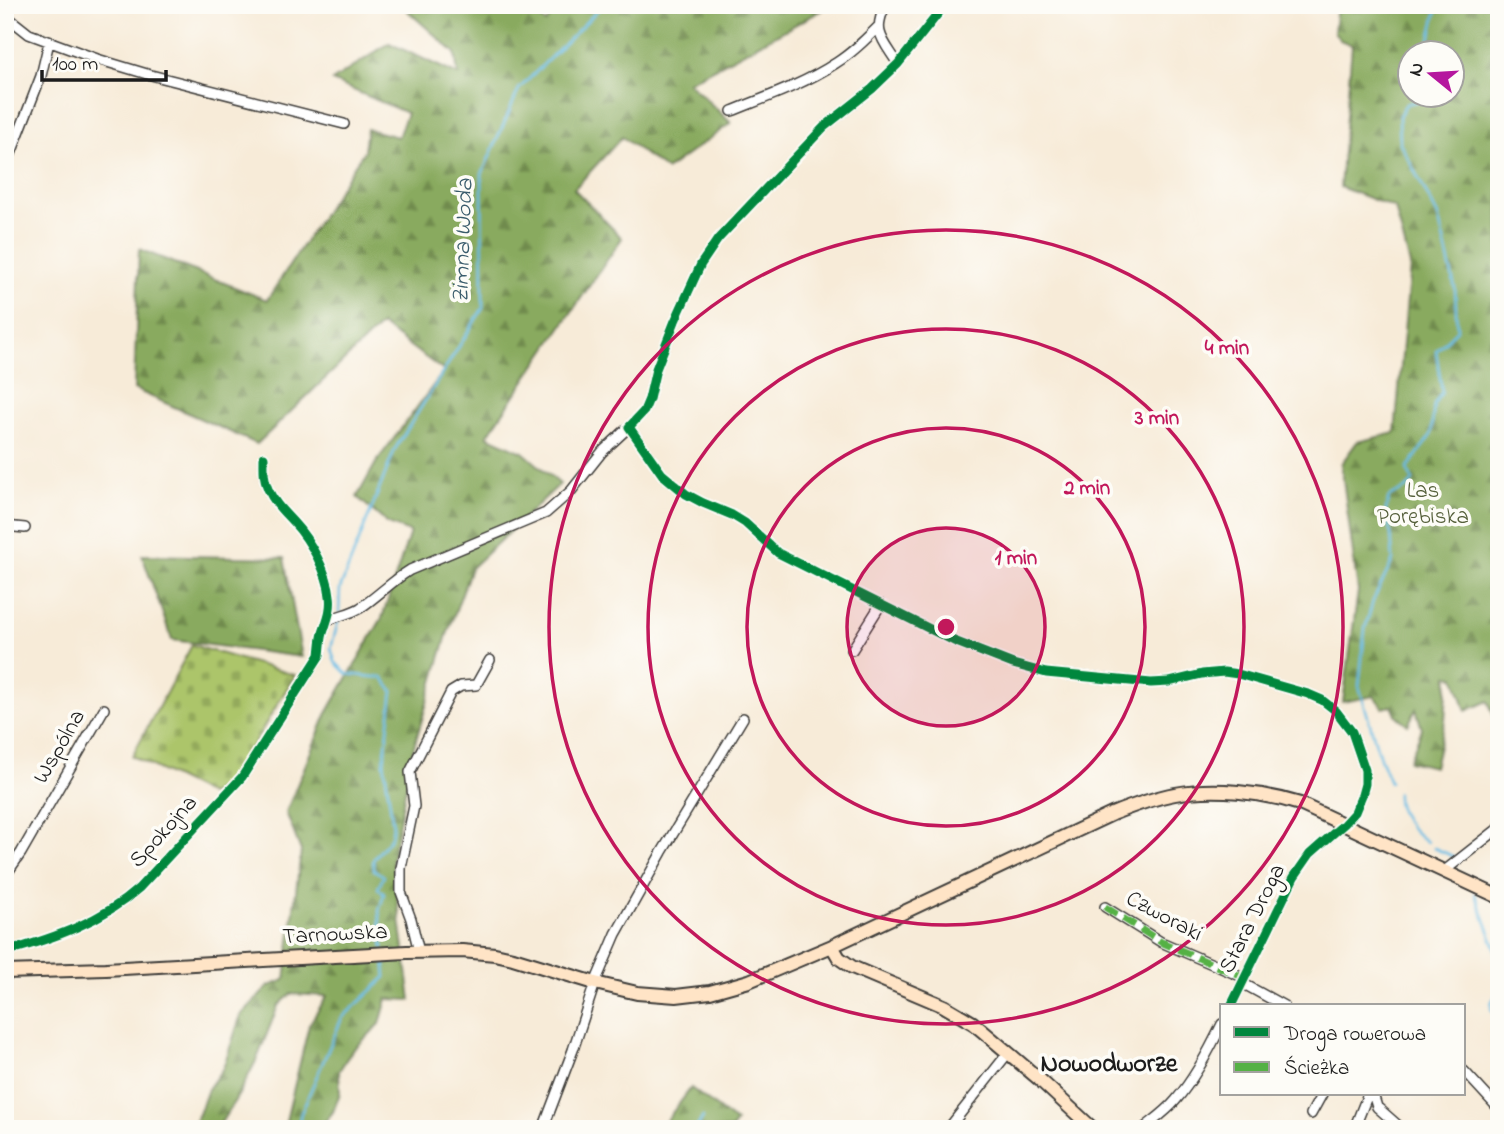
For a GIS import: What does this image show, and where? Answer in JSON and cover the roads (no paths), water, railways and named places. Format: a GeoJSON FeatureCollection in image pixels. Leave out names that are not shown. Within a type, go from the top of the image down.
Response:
{"type":"FeatureCollection","features":[{"type":"Feature","properties":{"kind":"main road","name":"Tarnowska"},"geometry":{"type":"LineString","coordinates":[[5,972],[462,951],[495,954],[638,993],[697,994],[749,982],[832,946],[1112,814],[1175,794],[1229,792],[1269,796],[1300,804],[1499,897]]}},
{"type":"Feature","properties":{"kind":"main road"},"geometry":{"type":"LineString","coordinates":[[832,946],[845,963],[944,1006],[973,1023],[1093,1129]]}},
{"type":"Feature","properties":{"kind":"street"},"geometry":{"type":"LineString","coordinates":[[886,5],[879,18],[878,27],[898,64]]}},
{"type":"Feature","properties":{"kind":"street"},"geometry":{"type":"LineString","coordinates":[[329,620],[352,613],[410,570],[546,513],[571,491],[602,452],[644,411],[656,369],[675,321],[701,264],[718,239],[824,127],[872,89],[898,64],[945,5]]}},
{"type":"Feature","properties":{"kind":"street"},"geometry":{"type":"LineString","coordinates":[[5,15],[29,34],[146,74],[344,124]]}},
{"type":"Feature","properties":{"kind":"street"},"geometry":{"type":"LineString","coordinates":[[732,111],[784,90],[835,64],[878,27]]}},
{"type":"Feature","properties":{"kind":"street"},"geometry":{"type":"LineString","coordinates":[[5,169],[41,76],[49,42]]}},
{"type":"Feature","properties":{"kind":"street","name":"Stara Droga"},"geometry":{"type":"LineString","coordinates":[[629,427],[662,474],[686,494],[745,523],[778,553],[954,641],[1013,664],[1046,673],[1151,683],[1224,672],[1308,694],[1322,700],[1336,711],[1348,726],[1365,770],[1362,795],[1355,812],[1310,854],[1294,877],[1232,1004]]}},
{"type":"Feature","properties":{"kind":"street","name":"Spokojna"},"geometry":{"type":"LineString","coordinates":[[5,952],[67,932],[126,900],[139,888],[242,777],[320,654],[323,632],[329,620],[330,596],[323,571],[306,538],[280,509],[269,491],[264,477],[264,457]]}},
{"type":"Feature","properties":{"kind":"street"},"geometry":{"type":"LineString","coordinates":[[5,526],[25,527]]}},
{"type":"Feature","properties":{"kind":"street"},"geometry":{"type":"LineString","coordinates":[[852,650],[881,604]]}},
{"type":"Feature","properties":{"kind":"street"},"geometry":{"type":"LineString","coordinates":[[419,952],[401,891],[401,868],[414,806],[410,772],[451,692],[461,686],[476,685],[490,660]]}},
{"type":"Feature","properties":{"kind":"street","name":"Wspólna"},"geometry":{"type":"LineString","coordinates":[[5,876],[104,709]]}},
{"type":"Feature","properties":{"kind":"street"},"geometry":{"type":"LineString","coordinates":[[543,1129],[595,983],[621,924],[743,718]]}},
{"type":"Feature","properties":{"kind":"street"},"geometry":{"type":"LineString","coordinates":[[1443,872],[1499,828]]}},
{"type":"Feature","properties":{"kind":"street","name":"Czworaki"},"geometry":{"type":"LineString","coordinates":[[1105,907],[1161,942],[1243,980],[1281,1004]]}},
{"type":"Feature","properties":{"kind":"street"},"geometry":{"type":"LineString","coordinates":[[1143,1129],[1176,1100],[1220,1027]]}},
{"type":"Feature","properties":{"kind":"street"},"geometry":{"type":"LineString","coordinates":[[948,1129],[1008,1053]]}},
{"type":"Feature","properties":{"kind":"street"},"geometry":{"type":"LineString","coordinates":[[1466,1073],[1499,1109]]}},
{"type":"Feature","properties":{"kind":"street"},"geometry":{"type":"LineString","coordinates":[[1311,1114],[1321,1096]]}},
{"type":"Feature","properties":{"kind":"street"},"geometry":{"type":"LineString","coordinates":[[1354,1129],[1367,1096]]}},
{"type":"Feature","properties":{"kind":"street"},"geometry":{"type":"LineString","coordinates":[[1374,1096],[1377,1107],[1402,1129]]}},
{"type":"Feature","properties":{"kind":"waterway","name":"Zimna Woda"},"geometry":{"type":"LineString","coordinates":[[339,612],[340,589],[395,449],[483,308],[482,174],[519,89],[603,5]]}},
{"type":"Feature","properties":{"kind":"waterway"},"geometry":{"type":"LineString","coordinates":[[1430,38],[1438,5]]}},
{"type":"Feature","properties":{"kind":"waterway"},"geometry":{"type":"LineString","coordinates":[[1390,782],[1380,758],[1359,686],[1365,629],[1373,601],[1393,560],[1391,534],[1385,514],[1389,497],[1407,488],[1413,481],[1407,469],[1431,435],[1434,405],[1442,392],[1436,351],[1457,330],[1455,288],[1438,216],[1400,143],[1399,116],[1404,108]]}},
{"type":"Feature","properties":{"kind":"waterway","name":"Zimna Woda"},"geometry":{"type":"LineString","coordinates":[[338,622],[331,648],[335,662],[347,674],[383,678],[393,691],[384,762],[393,826],[391,837],[373,860],[374,870],[384,876],[378,888],[384,894],[379,911],[383,948]]}},
{"type":"Feature","properties":{"kind":"waterway"},"geometry":{"type":"LineString","coordinates":[[1397,793],[1399,808],[1406,821],[1427,842]]}},
{"type":"Feature","properties":{"kind":"waterway"},"geometry":{"type":"LineString","coordinates":[[1434,848],[1455,857]]}},
{"type":"Feature","properties":{"kind":"waterway"},"geometry":{"type":"LineString","coordinates":[[1475,894],[1496,949],[1497,994],[1491,1008],[1499,1025]]}},
{"type":"Feature","properties":{"kind":"waterway","name":"Zimna Woda"},"geometry":{"type":"LineString","coordinates":[[297,1129],[301,1113],[342,1018],[386,977],[384,958]]}},
{"type":"Feature","properties":{"kind":"waterway"},"geometry":{"type":"LineString","coordinates":[[696,1129],[703,1117]]}},
{"type":"Feature","properties":{"kind":"district","name":"Nowodworze"},"geometry":{"type":"Point","coordinates":[1109,1065]}},
{"type":"Feature","properties":{"kind":"park label","name":"Las Porębiska"},"geometry":{"type":"Point","coordinates":[1423,504]}}]}
